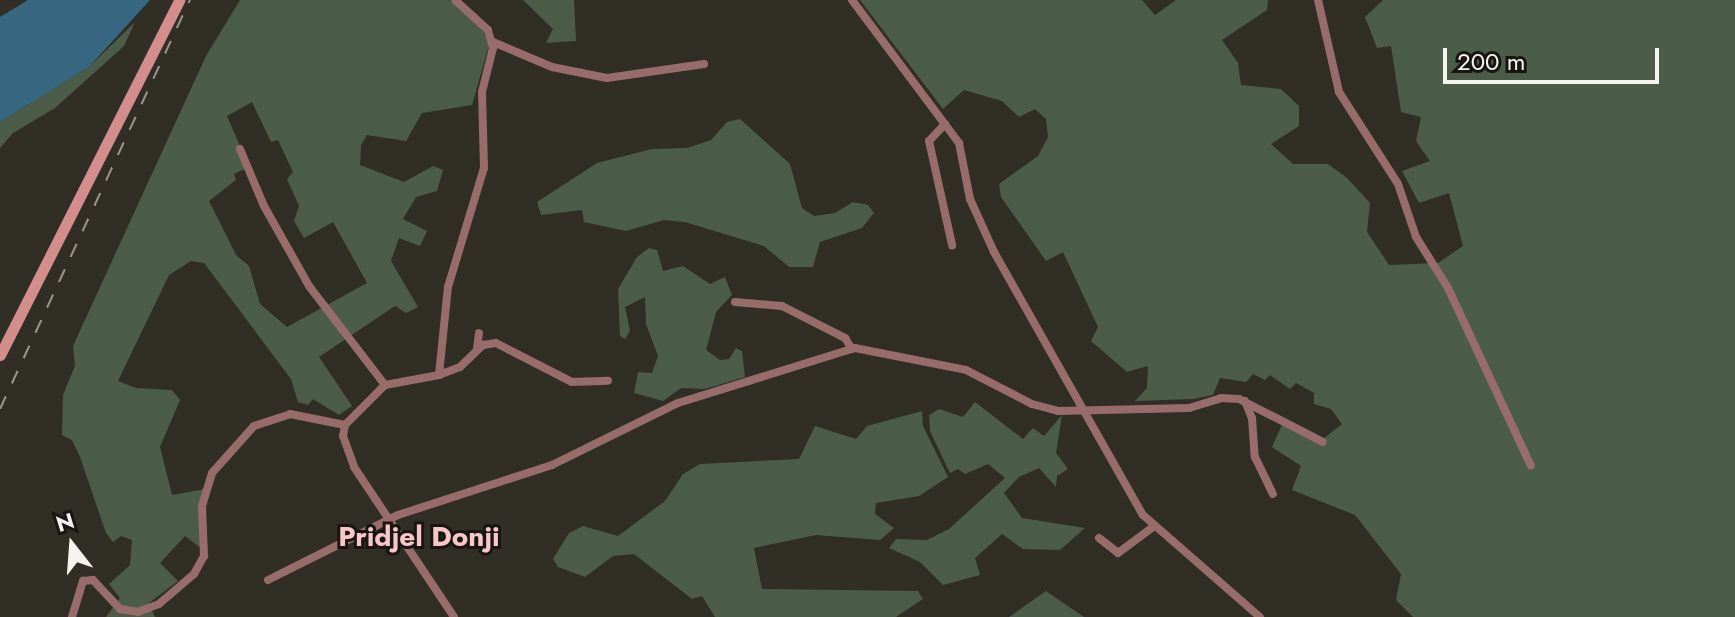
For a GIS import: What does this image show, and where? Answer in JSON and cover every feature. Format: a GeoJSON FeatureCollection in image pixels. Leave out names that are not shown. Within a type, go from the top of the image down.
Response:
{"type":"FeatureCollection","features":[{"type":"Feature","properties":{"kind":"main road"},"geometry":{"type":"LineString","coordinates":[[0,355],[179,0]]}},
{"type":"Feature","properties":{"kind":"street"},"geometry":{"type":"LineString","coordinates":[[455,0],[480,21],[493,42],[552,67],[607,78],[704,64]]}},
{"type":"Feature","properties":{"kind":"street"},"geometry":{"type":"LineString","coordinates":[[852,0],[959,143],[976,214],[1083,412],[1153,527],[1260,617]]}},
{"type":"Feature","properties":{"kind":"street"},"geometry":{"type":"LineString","coordinates":[[1318,0],[1339,92],[1398,184],[1416,237],[1448,288],[1531,466]]}},
{"type":"Feature","properties":{"kind":"street"},"geometry":{"type":"LineString","coordinates":[[439,375],[448,287],[484,168],[482,92],[493,42]]}},
{"type":"Feature","properties":{"kind":"street"},"geometry":{"type":"LineString","coordinates":[[945,124],[929,141],[952,245]]}},
{"type":"Feature","properties":{"kind":"street"},"geometry":{"type":"LineString","coordinates":[[240,149],[269,216],[309,286],[385,385]]}},
{"type":"Feature","properties":{"kind":"street"},"geometry":{"type":"LineString","coordinates":[[735,302],[771,302],[845,338],[852,349]]}},
{"type":"Feature","properties":{"kind":"street"},"geometry":{"type":"LineString","coordinates":[[454,617],[354,467],[343,436],[345,425],[385,385],[439,375],[460,367],[477,349],[479,333]]}},
{"type":"Feature","properties":{"kind":"street"},"geometry":{"type":"LineString","coordinates":[[477,349],[503,345],[578,385],[608,381]]}},
{"type":"Feature","properties":{"kind":"street"},"geometry":{"type":"LineString","coordinates":[[268,580],[391,519],[552,465],[689,399],[852,349],[936,362],[985,379],[1044,409],[1083,412],[1193,407],[1226,398],[1245,401],[1323,442]]}},
{"type":"Feature","properties":{"kind":"street"},"geometry":{"type":"LineString","coordinates":[[1245,401],[1252,418],[1255,457],[1273,494]]}},
{"type":"Feature","properties":{"kind":"street"},"geometry":{"type":"LineString","coordinates":[[72,617],[83,581],[93,580],[120,609],[138,612],[159,604],[194,574],[204,556],[202,506],[212,473],[254,426],[290,414],[345,425]]}},
{"type":"Feature","properties":{"kind":"street"},"geometry":{"type":"LineString","coordinates":[[1099,538],[1118,553],[1153,527]]}},
{"type":"Feature","properties":{"kind":"green space"},"geometry":{"type":"Polygon","coordinates":[[[240,0],[449,0],[483,30],[489,45],[472,105],[422,113],[406,141],[367,135],[361,145],[360,165],[404,182],[433,166],[443,170],[437,191],[416,197],[403,219],[427,231],[420,246],[399,238],[391,261],[418,307],[406,313],[395,306],[319,357],[352,406],[339,415],[313,399],[308,405],[298,402],[291,379],[204,263],[191,261],[169,275],[118,381],[136,388],[172,390],[180,400],[160,447],[172,495],[205,489],[202,549],[185,536],[160,563],[178,581],[149,603],[155,617],[106,617],[120,598],[109,584],[130,565],[132,540],[121,536],[113,542],[106,533],[80,457],[72,440],[62,435],[63,395],[75,366],[73,346],[206,56],[240,0]],[[252,102],[227,116],[249,167],[234,174],[236,180],[209,201],[236,255],[249,266],[260,304],[287,327],[367,283],[333,222],[304,238],[294,221],[299,206],[287,179],[293,172],[278,140],[271,142],[252,102]]]}},
{"type":"Feature","properties":{"kind":"green space"},"geometry":{"type":"Polygon","coordinates":[[[523,0],[574,0],[576,41],[546,43],[553,29],[523,0]]]}},
{"type":"Feature","properties":{"kind":"green space"},"geometry":{"type":"Polygon","coordinates":[[[860,0],[1142,0],[1155,15],[1176,0],[1268,0],[1267,10],[1222,40],[1238,63],[1241,85],[1281,89],[1299,106],[1299,126],[1271,144],[1293,164],[1328,164],[1347,178],[1370,203],[1367,232],[1389,265],[1438,263],[1463,246],[1449,193],[1419,203],[1402,171],[1430,161],[1416,141],[1421,117],[1401,112],[1391,46],[1377,48],[1365,17],[1383,0],[1735,0],[1735,617],[1413,617],[1396,600],[1401,574],[1355,515],[1292,490],[1301,466],[1272,447],[1284,420],[1323,439],[1342,424],[1331,409],[1314,404],[1314,393],[1296,383],[1290,389],[1270,375],[1265,380],[1253,374],[1246,382],[1220,378],[1213,395],[1193,399],[1135,401],[1147,388],[1148,366],[1127,372],[1091,341],[1098,327],[1063,252],[1046,261],[1001,197],[999,184],[1038,156],[1048,137],[1046,119],[1035,109],[1019,117],[1002,101],[964,90],[943,109],[860,0]]]}},
{"type":"Feature","properties":{"kind":"green space"},"geometry":{"type":"Polygon","coordinates":[[[135,22],[124,46],[55,108],[13,133],[0,148],[0,122],[89,67],[135,22]]]}},
{"type":"Feature","properties":{"kind":"green space"},"geometry":{"type":"Polygon","coordinates":[[[740,119],[790,164],[802,208],[814,216],[835,213],[853,202],[868,205],[874,213],[862,228],[820,242],[813,267],[789,267],[764,246],[685,222],[664,220],[626,231],[584,222],[582,210],[541,215],[537,202],[597,163],[652,149],[687,148],[711,140],[727,122],[740,119]]]}},
{"type":"Feature","properties":{"kind":"green space"},"geometry":{"type":"Polygon","coordinates":[[[649,248],[657,250],[663,271],[683,266],[710,284],[725,277],[732,295],[716,312],[706,350],[720,360],[729,359],[736,348],[742,351],[745,377],[705,389],[681,388],[663,401],[634,393],[638,372],[652,373],[658,356],[646,324],[645,297],[625,307],[630,331],[625,339],[620,336],[618,289],[637,257],[649,248]]]}},
{"type":"Feature","properties":{"kind":"green space"},"geometry":{"type":"Polygon","coordinates":[[[975,402],[1023,439],[1033,428],[1044,436],[1062,415],[1056,453],[1068,469],[1057,476],[1056,487],[1039,468],[1019,477],[1004,493],[1022,518],[1085,528],[1060,550],[1023,549],[1002,534],[975,558],[980,575],[943,585],[920,562],[889,548],[896,539],[927,540],[949,529],[1005,478],[988,464],[965,474],[958,469],[950,473],[930,431],[929,415],[939,409],[963,417],[975,402]]]}},
{"type":"Feature","properties":{"kind":"green space"},"geometry":{"type":"Polygon","coordinates":[[[922,411],[923,426],[948,477],[919,496],[876,503],[875,514],[894,528],[880,540],[816,535],[754,548],[762,589],[918,591],[923,599],[896,617],[715,617],[702,596],[692,599],[634,554],[613,556],[585,577],[558,567],[553,559],[569,533],[583,526],[618,536],[665,501],[683,474],[700,464],[799,459],[815,426],[856,439],[867,426],[922,411]]]}},
{"type":"Feature","properties":{"kind":"green space"},"geometry":{"type":"Polygon","coordinates":[[[1046,591],[1084,617],[1009,617],[1046,591]]]}},
{"type":"Feature","properties":{"kind":"water"},"geometry":{"type":"Polygon","coordinates":[[[28,0],[150,0],[89,67],[0,122],[0,17],[28,0]]]}},
{"type":"Feature","properties":{"kind":"railway"},"geometry":{"type":"LineString","coordinates":[[0,409],[190,0]]}},
{"type":"Feature","properties":{"kind":"district","name":"Pridjel Donji"},"geometry":{"type":"Point","coordinates":[419,537]}}]}
